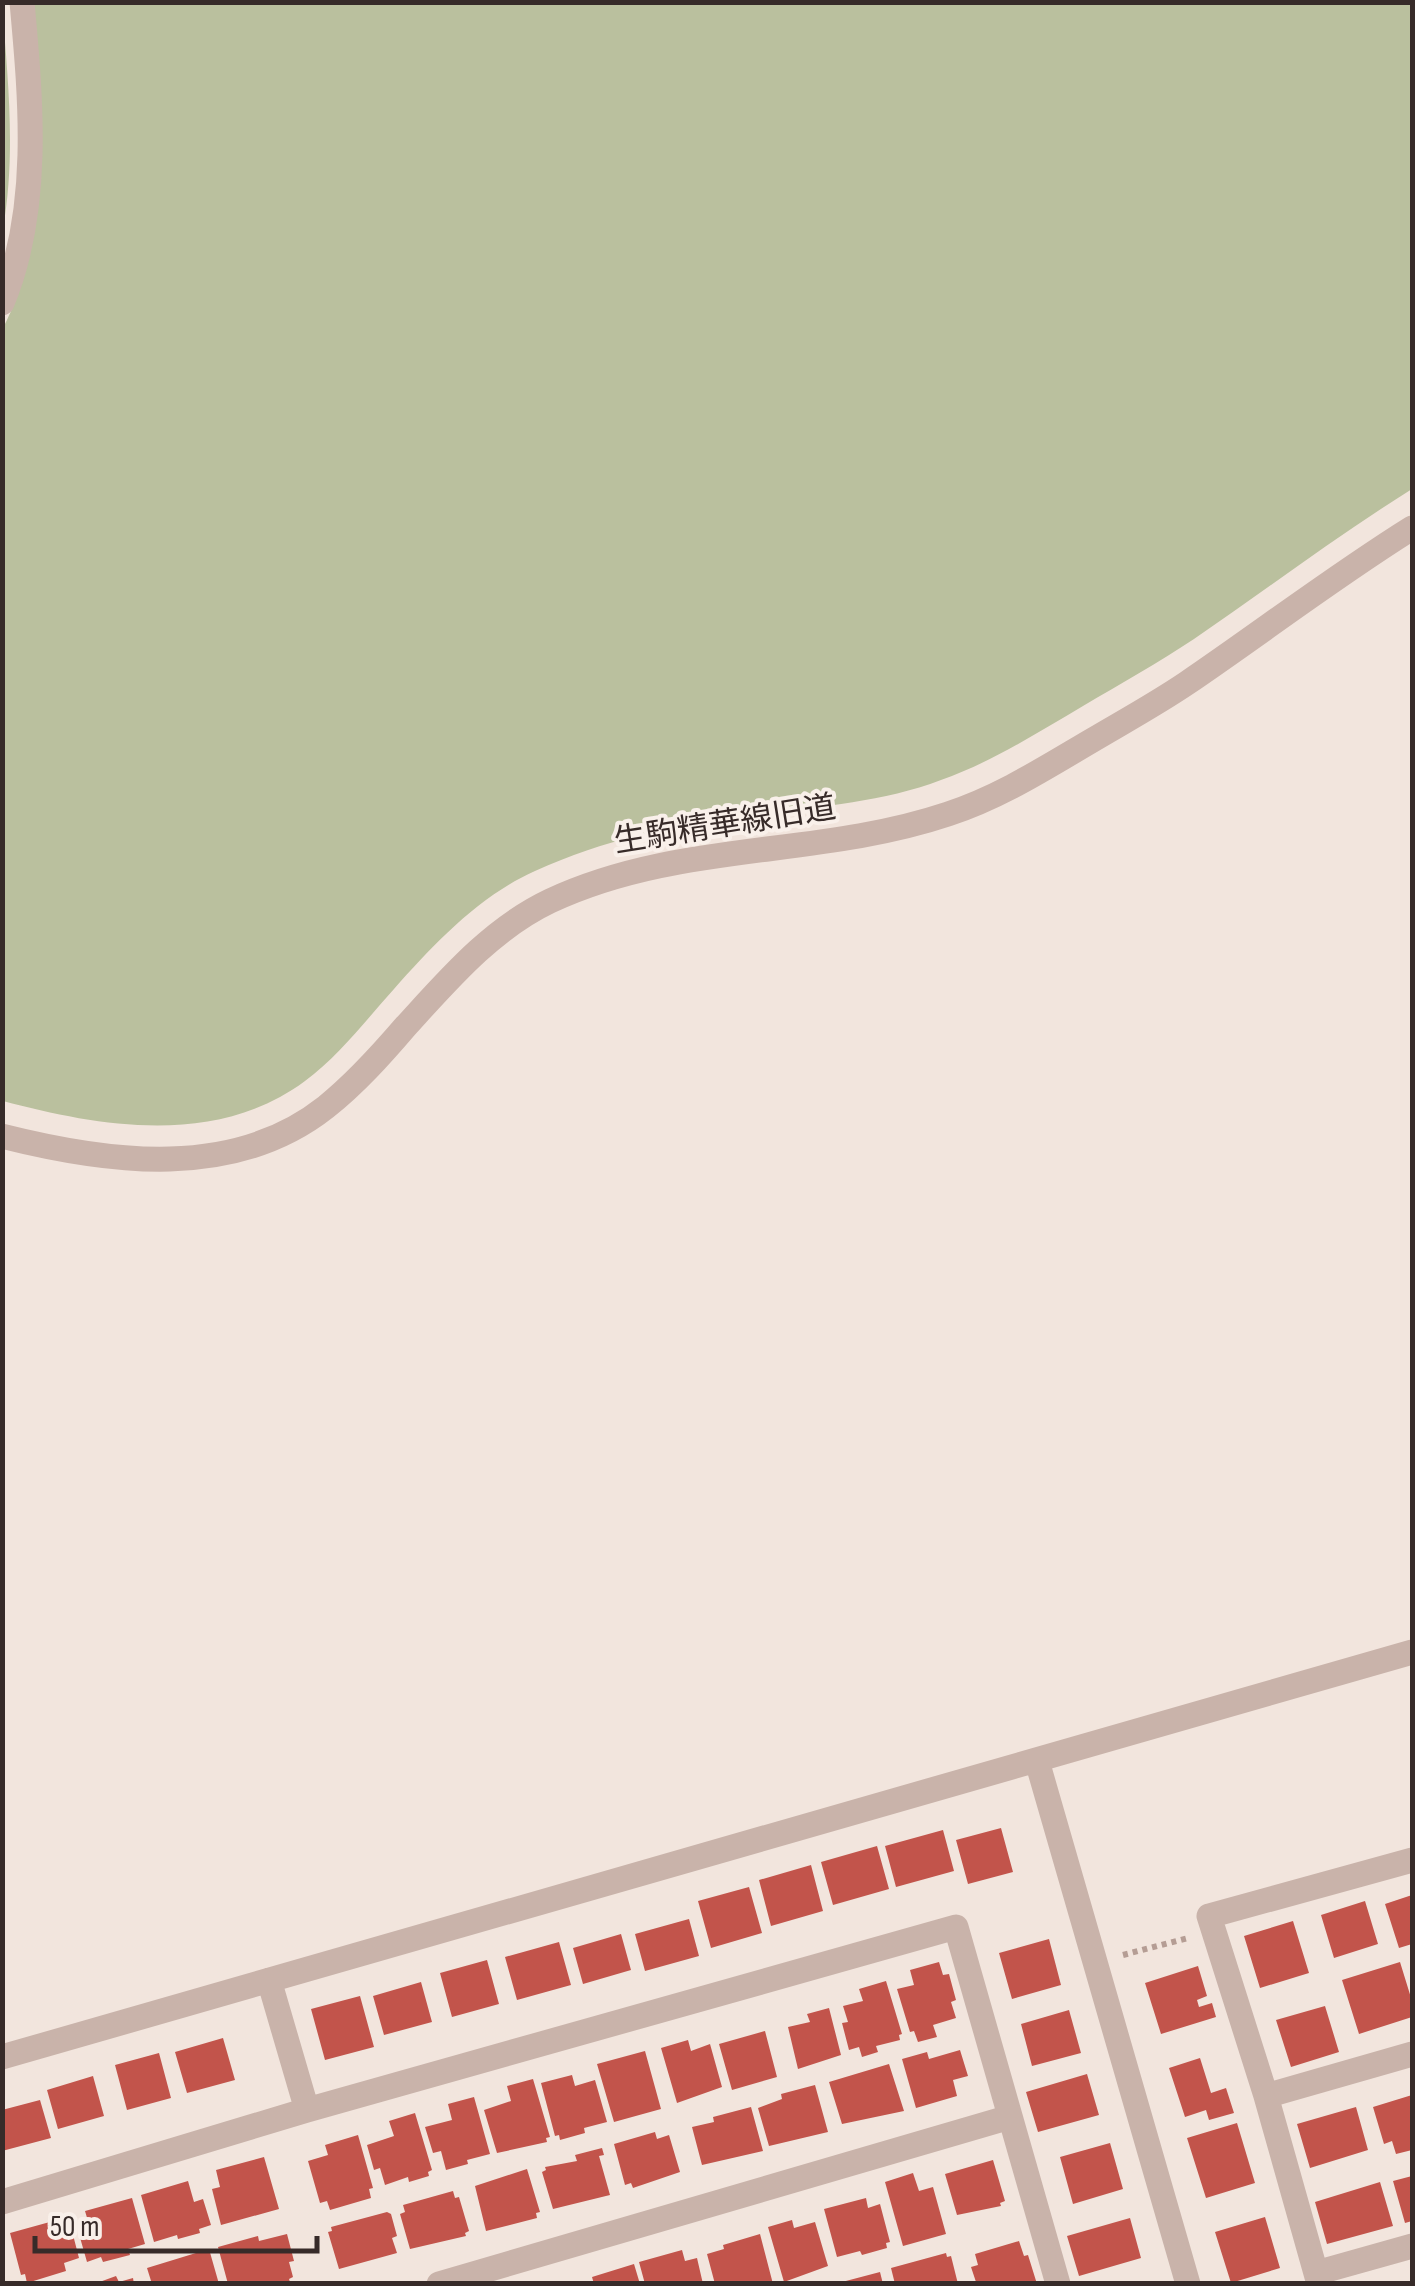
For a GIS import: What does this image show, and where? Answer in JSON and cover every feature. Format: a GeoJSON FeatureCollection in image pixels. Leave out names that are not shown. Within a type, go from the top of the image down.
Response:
{"type":"FeatureCollection","features":[{"type":"Feature","properties":{"kind":"street"},"geometry":{"type":"LineString","coordinates":[[2,302],[13,276],[28,204],[30,116],[22,2]]}},
{"type":"Feature","properties":{"kind":"street","name":"生駒精華線旧道"},"geometry":{"type":"LineString","coordinates":[[2,1136],[49,1148],[114,1157],[188,1160],[276,1137],[324,1108],[369,1068],[456,970],[544,904],[603,878],[671,862],[867,835],[949,814],[1009,790],[1183,686],[1412,528]]}},
{"type":"Feature","properties":{"kind":"street"},"geometry":{"type":"LineString","coordinates":[[2,2057],[1412,1652]]}},
{"type":"Feature","properties":{"kind":"street"},"geometry":{"type":"LineString","coordinates":[[1037,1761],[1188,2284]]}},
{"type":"Feature","properties":{"kind":"street"},"geometry":{"type":"LineString","coordinates":[[1412,1860],[1209,1916],[1318,2278],[1412,2246]]}},
{"type":"Feature","properties":{"kind":"street"},"geometry":{"type":"LineString","coordinates":[[2,2202],[307,2110],[956,1927],[1058,2284]]}},
{"type":"Feature","properties":{"kind":"street"},"geometry":{"type":"LineString","coordinates":[[270,1980],[307,2110]]}},
{"type":"Feature","properties":{"kind":"street"},"geometry":{"type":"LineString","coordinates":[[1266,2096],[1412,2054]]}},
{"type":"Feature","properties":{"kind":"street"},"geometry":{"type":"LineString","coordinates":[[439,2284],[1010,2117]]}},
{"type":"Feature","properties":{"kind":"path"},"geometry":{"type":"LineString","coordinates":[[1122,1956],[1214,1931]]}},
{"type":"Feature","properties":{"kind":"green space"},"geometry":{"type":"Polygon","coordinates":[[[34,3],[1412,3],[1412,489],[1167,656],[1014,746],[960,773],[868,800],[716,820],[637,836],[587,850],[515,881],[476,907],[441,938],[329,1060],[305,1081],[270,1102],[234,1116],[157,1126],[79,1118],[3,1101],[2,330],[19,292],[36,211],[39,128],[34,3]]]}},
{"type":"Feature","properties":{"kind":"green space"},"geometry":{"type":"Polygon","coordinates":[[[2,6],[10,145],[3,228],[2,6]]]}},
{"type":"Feature","properties":{"kind":"building"},"geometry":{"type":"Polygon","coordinates":[[[1001,1828],[1013,1872],[968,1884],[956,1840],[1001,1828]]]}},
{"type":"Feature","properties":{"kind":"building"},"geometry":{"type":"Polygon","coordinates":[[[943,1830],[954,1871],[896,1887],[885,1846],[943,1830]]]}},
{"type":"Feature","properties":{"kind":"building"},"geometry":{"type":"Polygon","coordinates":[[[877,1846],[889,1889],[833,1905],[821,1862],[877,1846]]]}},
{"type":"Feature","properties":{"kind":"building"},"geometry":{"type":"Polygon","coordinates":[[[811,1865],[823,1911],[771,1926],[759,1880],[811,1865]]]}},
{"type":"Feature","properties":{"kind":"building"},"geometry":{"type":"Polygon","coordinates":[[[749,1887],[762,1933],[711,1948],[698,1901],[749,1887]]]}},
{"type":"Feature","properties":{"kind":"building"},"geometry":{"type":"Polygon","coordinates":[[[1412,1895],[1412,1944],[1399,1948],[1385,1904],[1412,1895]]]}},
{"type":"Feature","properties":{"kind":"building"},"geometry":{"type":"Polygon","coordinates":[[[1365,1901],[1378,1944],[1334,1958],[1321,1915],[1365,1901]]]}},
{"type":"Feature","properties":{"kind":"building"},"geometry":{"type":"Polygon","coordinates":[[[689,1919],[699,1956],[645,1971],[635,1934],[689,1919]]]}},
{"type":"Feature","properties":{"kind":"building"},"geometry":{"type":"Polygon","coordinates":[[[1293,1921],[1309,1973],[1260,1988],[1244,1936],[1293,1921]]]}},
{"type":"Feature","properties":{"kind":"building"},"geometry":{"type":"Polygon","coordinates":[[[621,1934],[631,1970],[583,1984],[573,1948],[621,1934]]]}},
{"type":"Feature","properties":{"kind":"building"},"geometry":{"type":"Polygon","coordinates":[[[1049,1939],[1061,1985],[1012,1999],[999,1953],[1049,1939]]]}},
{"type":"Feature","properties":{"kind":"building"},"geometry":{"type":"Polygon","coordinates":[[[559,1942],[571,1985],[517,2000],[505,1957],[559,1942]]]}},
{"type":"Feature","properties":{"kind":"building"},"geometry":{"type":"Polygon","coordinates":[[[487,1960],[499,2004],[452,2017],[440,1973],[487,1960]]]}},
{"type":"Feature","properties":{"kind":"building"},"geometry":{"type":"Polygon","coordinates":[[[939,1962],[943,1975],[949,1974],[956,2018],[933,2025],[937,2037],[918,2042],[914,2031],[910,2032],[897,1989],[914,1985],[910,1970],[939,1962]]]}},
{"type":"Feature","properties":{"kind":"building"},"geometry":{"type":"Polygon","coordinates":[[[1400,1962],[1412,2001],[1412,2017],[1359,2034],[1342,1980],[1400,1962]]]}},
{"type":"Feature","properties":{"kind":"building"},"geometry":{"type":"Polygon","coordinates":[[[1198,1966],[1207,1996],[1197,2000],[1199,2007],[1212,2003],[1216,2017],[1161,2034],[1145,1983],[1198,1966]]]}},
{"type":"Feature","properties":{"kind":"building"},"geometry":{"type":"Polygon","coordinates":[[[886,1981],[902,2034],[900,2040],[876,2046],[878,2052],[862,2057],[859,2047],[849,2050],[842,2023],[848,2022],[843,2006],[863,2001],[859,1989],[886,1981]]]}},
{"type":"Feature","properties":{"kind":"building"},"geometry":{"type":"Polygon","coordinates":[[[421,1982],[432,2022],[384,2035],[373,1996],[421,1982]]]}},
{"type":"Feature","properties":{"kind":"building"},"geometry":{"type":"Polygon","coordinates":[[[360,1996],[374,2047],[325,2060],[311,2009],[360,1996]]]}},
{"type":"Feature","properties":{"kind":"building"},"geometry":{"type":"Polygon","coordinates":[[[1325,2006],[1339,2052],[1291,2067],[1276,2020],[1325,2006]]]}},
{"type":"Feature","properties":{"kind":"building"},"geometry":{"type":"Polygon","coordinates":[[[829,2008],[841,2055],[798,2069],[788,2027],[810,2022],[807,2014],[829,2008]]]}},
{"type":"Feature","properties":{"kind":"building"},"geometry":{"type":"Polygon","coordinates":[[[1069,2010],[1081,2053],[1032,2066],[1021,2024],[1069,2010]]]}},
{"type":"Feature","properties":{"kind":"building"},"geometry":{"type":"Polygon","coordinates":[[[765,2031],[777,2077],[732,2090],[719,2044],[765,2031]]]}},
{"type":"Feature","properties":{"kind":"building"},"geometry":{"type":"Polygon","coordinates":[[[223,2038],[235,2080],[187,2093],[175,2052],[223,2038]]]}},
{"type":"Feature","properties":{"kind":"building"},"geometry":{"type":"Polygon","coordinates":[[[688,2040],[691,2051],[710,2044],[722,2087],[677,2103],[661,2048],[688,2040]]]}},
{"type":"Feature","properties":{"kind":"building"},"geometry":{"type":"Polygon","coordinates":[[[960,2050],[968,2076],[953,2080],[957,2096],[916,2108],[902,2059],[927,2052],[929,2059],[960,2050]]]}},
{"type":"Feature","properties":{"kind":"building"},"geometry":{"type":"Polygon","coordinates":[[[645,2051],[661,2109],[614,2122],[597,2064],[645,2051]]]}},
{"type":"Feature","properties":{"kind":"building"},"geometry":{"type":"Polygon","coordinates":[[[159,2053],[171,2098],[127,2110],[115,2065],[159,2053]]]}},
{"type":"Feature","properties":{"kind":"building"},"geometry":{"type":"Polygon","coordinates":[[[1200,2058],[1211,2093],[1226,2088],[1234,2113],[1209,2120],[1206,2110],[1185,2117],[1169,2068],[1200,2058]]]}},
{"type":"Feature","properties":{"kind":"building"},"geometry":{"type":"Polygon","coordinates":[[[889,2064],[904,2111],[842,2124],[829,2082],[889,2064]]]}},
{"type":"Feature","properties":{"kind":"building"},"geometry":{"type":"Polygon","coordinates":[[[1087,2074],[1099,2115],[1038,2132],[1026,2092],[1087,2074]]]}},
{"type":"Feature","properties":{"kind":"building"},"geometry":{"type":"Polygon","coordinates":[[[572,2075],[575,2086],[595,2080],[607,2122],[560,2140],[559,2135],[555,2136],[541,2083],[572,2075]]]}},
{"type":"Feature","properties":{"kind":"building"},"geometry":{"type":"Polygon","coordinates":[[[93,2076],[104,2116],[58,2129],[47,2090],[93,2076]]]}},
{"type":"Feature","properties":{"kind":"building"},"geometry":{"type":"Polygon","coordinates":[[[533,2079],[550,2137],[547,2142],[497,2153],[484,2110],[511,2101],[507,2086],[533,2079]]]}},
{"type":"Feature","properties":{"kind":"building"},"geometry":{"type":"Polygon","coordinates":[[[815,2085],[828,2132],[769,2146],[758,2108],[782,2099],[781,2094],[815,2085]]]}},
{"type":"Feature","properties":{"kind":"building"},"geometry":{"type":"Polygon","coordinates":[[[1412,2095],[1412,2150],[1396,2154],[1392,2141],[1384,2144],[1373,2107],[1412,2095]]]}},
{"type":"Feature","properties":{"kind":"building"},"geometry":{"type":"Polygon","coordinates":[[[474,2097],[490,2154],[446,2170],[441,2151],[433,2153],[425,2127],[452,2120],[448,2104],[474,2097]]]}},
{"type":"Feature","properties":{"kind":"building"},"geometry":{"type":"Polygon","coordinates":[[[40,2100],[51,2138],[2,2151],[2,2110],[40,2100]]]}},
{"type":"Feature","properties":{"kind":"building"},"geometry":{"type":"Polygon","coordinates":[[[751,2107],[763,2151],[702,2165],[692,2127],[751,2107]]]}},
{"type":"Feature","properties":{"kind":"building"},"geometry":{"type":"Polygon","coordinates":[[[1356,2107],[1368,2150],[1310,2168],[1297,2124],[1356,2107]]]}},
{"type":"Feature","properties":{"kind":"building"},"geometry":{"type":"Polygon","coordinates":[[[415,2113],[432,2170],[429,2176],[409,2182],[408,2177],[385,2185],[380,2168],[374,2170],[367,2145],[394,2136],[389,2121],[415,2113]]]}},
{"type":"Feature","properties":{"kind":"building"},"geometry":{"type":"Polygon","coordinates":[[[1237,2123],[1255,2183],[1206,2198],[1187,2138],[1237,2123]]]}},
{"type":"Feature","properties":{"kind":"building"},"geometry":{"type":"Polygon","coordinates":[[[655,2132],[657,2139],[669,2135],[680,2172],[633,2188],[631,2183],[625,2185],[614,2144],[655,2132]]]}},
{"type":"Feature","properties":{"kind":"building"},"geometry":{"type":"Polygon","coordinates":[[[358,2135],[373,2188],[369,2189],[371,2198],[330,2210],[327,2201],[320,2203],[308,2161],[328,2155],[325,2145],[358,2135]]]}},
{"type":"Feature","properties":{"kind":"building"},"geometry":{"type":"Polygon","coordinates":[[[1110,2143],[1123,2189],[1073,2204],[1060,2157],[1110,2143]]]}},
{"type":"Feature","properties":{"kind":"building"},"geometry":{"type":"Polygon","coordinates":[[[602,2148],[604,2155],[599,2156],[610,2195],[553,2209],[542,2172],[545,2167],[577,2161],[575,2155],[602,2148]]]}},
{"type":"Feature","properties":{"kind":"building"},"geometry":{"type":"Polygon","coordinates":[[[264,2157],[279,2209],[221,2225],[212,2189],[220,2187],[216,2170],[264,2157]]]}},
{"type":"Feature","properties":{"kind":"building"},"geometry":{"type":"Polygon","coordinates":[[[993,2160],[1005,2201],[1001,2206],[957,2215],[945,2174],[993,2160]]]}},
{"type":"Feature","properties":{"kind":"building"},"geometry":{"type":"Polygon","coordinates":[[[527,2169],[540,2212],[536,2213],[537,2218],[486,2231],[475,2186],[527,2169]]]}},
{"type":"Feature","properties":{"kind":"building"},"geometry":{"type":"Polygon","coordinates":[[[913,2173],[919,2191],[933,2187],[946,2234],[903,2246],[885,2182],[913,2173]]]}},
{"type":"Feature","properties":{"kind":"building"},"geometry":{"type":"Polygon","coordinates":[[[1412,2176],[1412,2221],[1405,2223],[1393,2181],[1412,2176]]]}},
{"type":"Feature","properties":{"kind":"building"},"geometry":{"type":"Polygon","coordinates":[[[188,2181],[194,2202],[203,2199],[211,2225],[199,2229],[200,2233],[154,2242],[141,2195],[188,2181]]]}},
{"type":"Feature","properties":{"kind":"building"},"geometry":{"type":"Polygon","coordinates":[[[1380,2182],[1393,2226],[1327,2244],[1315,2202],[1380,2182]]]}},
{"type":"Feature","properties":{"kind":"building"},"geometry":{"type":"Polygon","coordinates":[[[453,2191],[455,2198],[459,2197],[469,2231],[466,2236],[410,2249],[400,2214],[405,2212],[403,2205],[453,2191]]]}},
{"type":"Feature","properties":{"kind":"building"},"geometry":{"type":"Polygon","coordinates":[[[132,2198],[145,2244],[128,2249],[130,2255],[87,2262],[79,2234],[91,2231],[85,2211],[132,2198]]]}},
{"type":"Feature","properties":{"kind":"building"},"geometry":{"type":"Polygon","coordinates":[[[866,2198],[868,2208],[880,2204],[890,2242],[886,2243],[887,2248],[837,2257],[824,2209],[866,2198]]]}},
{"type":"Feature","properties":{"kind":"building"},"geometry":{"type":"Polygon","coordinates":[[[387,2212],[397,2236],[392,2238],[397,2253],[339,2269],[328,2232],[331,2227],[387,2212]]]}},
{"type":"Feature","properties":{"kind":"building"},"geometry":{"type":"Polygon","coordinates":[[[1265,2217],[1280,2268],[1231,2283],[1215,2232],[1265,2217]]]}},
{"type":"Feature","properties":{"kind":"building"},"geometry":{"type":"Polygon","coordinates":[[[1130,2218],[1141,2258],[1079,2276],[1067,2236],[1130,2218]]]}},
{"type":"Feature","properties":{"kind":"building"},"geometry":{"type":"Polygon","coordinates":[[[57,2220],[61,2234],[72,2231],[79,2258],[64,2263],[66,2271],[27,2283],[25,2274],[21,2275],[10,2233],[57,2220]]]}},
{"type":"Feature","properties":{"kind":"building"},"geometry":{"type":"Polygon","coordinates":[[[792,2220],[794,2228],[815,2222],[828,2266],[784,2282],[768,2227],[792,2220]]]}},
{"type":"Feature","properties":{"kind":"building"},"geometry":{"type":"Polygon","coordinates":[[[287,2234],[294,2261],[289,2262],[293,2277],[290,2282],[228,2284],[218,2247],[258,2236],[259,2241],[287,2234]]]}},
{"type":"Feature","properties":{"kind":"building"},"geometry":{"type":"Polygon","coordinates":[[[760,2234],[773,2284],[715,2284],[707,2254],[760,2234]]]}},
{"type":"Feature","properties":{"kind":"building"},"geometry":{"type":"Polygon","coordinates":[[[1019,2241],[1037,2284],[976,2282],[971,2267],[978,2265],[975,2254],[1019,2241]]]}},
{"type":"Feature","properties":{"kind":"building"},"geometry":{"type":"Polygon","coordinates":[[[209,2249],[219,2284],[152,2284],[147,2268],[209,2249]]]}},
{"type":"Feature","properties":{"kind":"building"},"geometry":{"type":"Polygon","coordinates":[[[682,2250],[685,2261],[697,2258],[703,2284],[645,2284],[639,2262],[682,2250]]]}},
{"type":"Feature","properties":{"kind":"building"},"geometry":{"type":"Polygon","coordinates":[[[946,2253],[951,2256],[958,2284],[895,2284],[891,2268],[946,2253]]]}},
{"type":"Feature","properties":{"kind":"building"},"geometry":{"type":"Polygon","coordinates":[[[634,2264],[640,2284],[594,2284],[592,2277],[634,2264]]]}},
{"type":"Feature","properties":{"kind":"building"},"geometry":{"type":"Polygon","coordinates":[[[880,2272],[883,2284],[842,2284],[842,2282],[880,2272]]]}},
{"type":"Feature","properties":{"kind":"building"},"geometry":{"type":"Polygon","coordinates":[[[116,2276],[119,2282],[133,2278],[134,2284],[94,2284],[116,2276]]]}}]}
